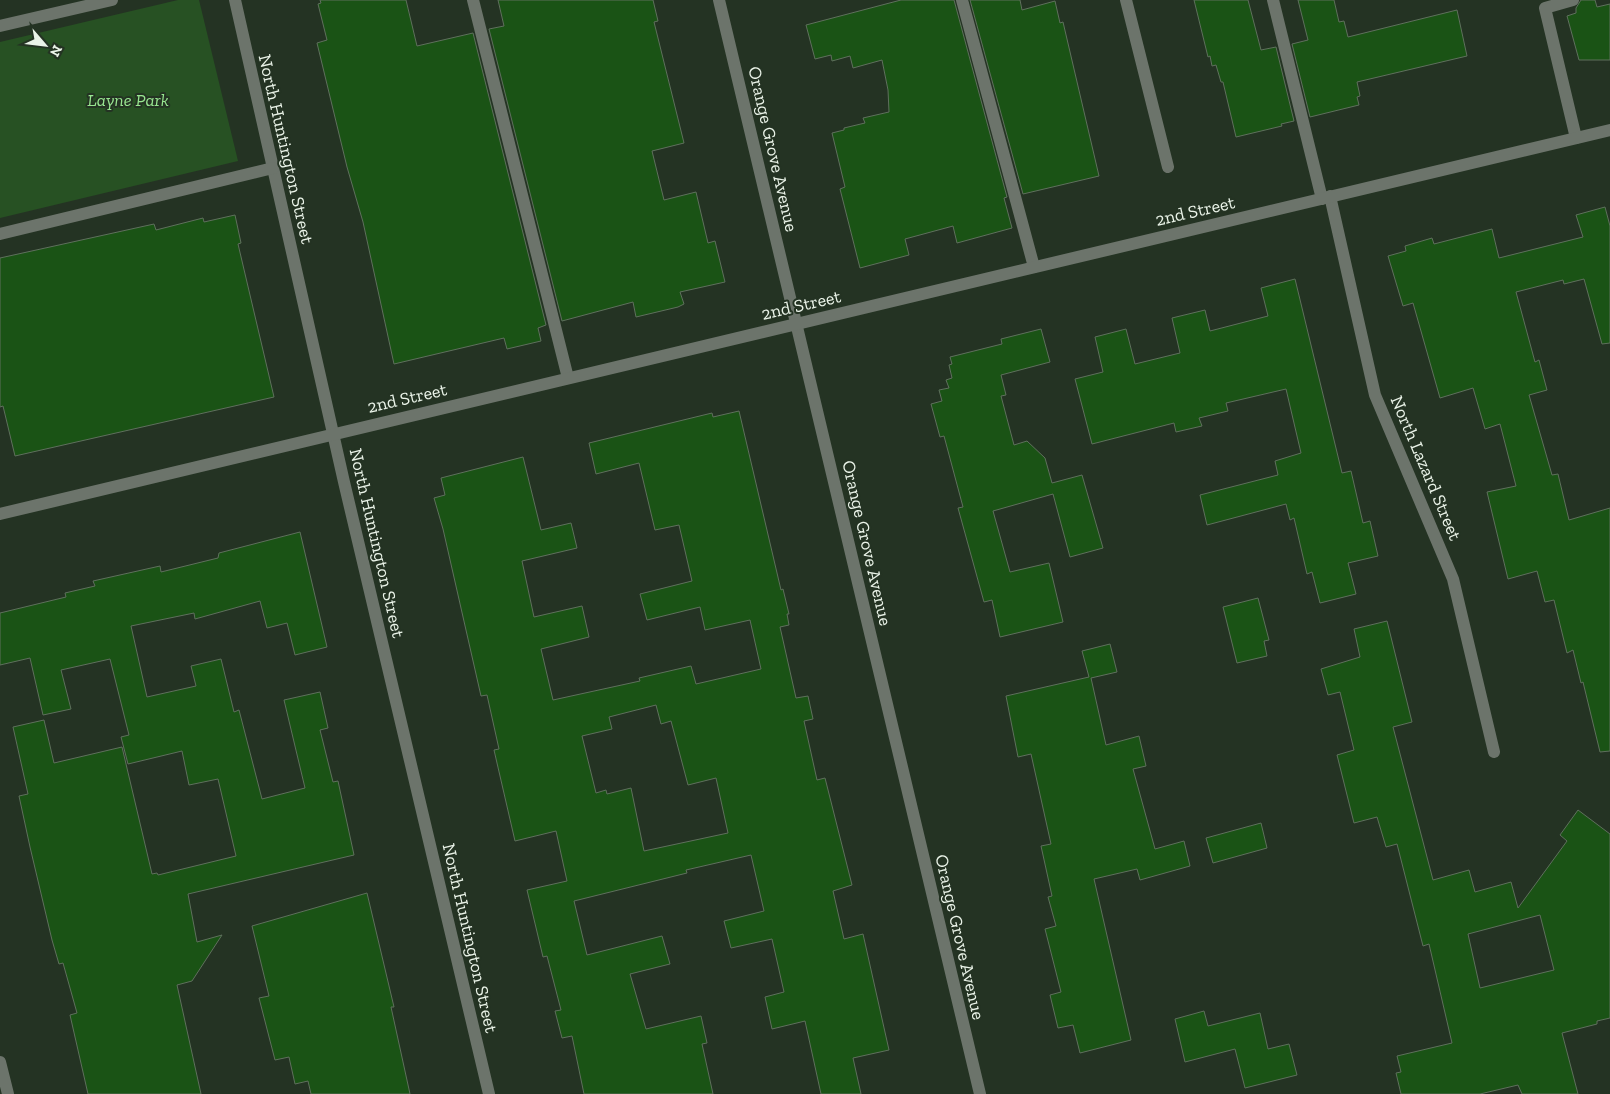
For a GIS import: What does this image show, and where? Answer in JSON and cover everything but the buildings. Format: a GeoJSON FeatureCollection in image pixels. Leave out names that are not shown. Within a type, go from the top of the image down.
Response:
{"type":"FeatureCollection","features":[{"type":"Feature","properties":{"kind":"street"},"geometry":{"type":"LineString","coordinates":[[0,26],[112,0]]}},
{"type":"Feature","properties":{"kind":"street","name":"North Huntington Street"},"geometry":{"type":"LineString","coordinates":[[234,0],[333,434],[489,1094]]}},
{"type":"Feature","properties":{"kind":"street"},"geometry":{"type":"LineString","coordinates":[[473,0],[568,378]]}},
{"type":"Feature","properties":{"kind":"street","name":"Orange Grove Avenue"},"geometry":{"type":"LineString","coordinates":[[719,0],[980,1094]]}},
{"type":"Feature","properties":{"kind":"street"},"geometry":{"type":"LineString","coordinates":[[962,0],[1034,267]]}},
{"type":"Feature","properties":{"kind":"street"},"geometry":{"type":"LineString","coordinates":[[1126,0],[1168,167]]}},
{"type":"Feature","properties":{"kind":"street","name":"North Lazard Street"},"geometry":{"type":"LineString","coordinates":[[1273,0],[1376,395],[1453,579],[1494,752]]}},
{"type":"Feature","properties":{"kind":"street"},"geometry":{"type":"LineString","coordinates":[[1573,0],[1545,8],[1576,138]]}},
{"type":"Feature","properties":{"kind":"street","name":"2nd Street"},"geometry":{"type":"LineString","coordinates":[[0,514],[1610,130]]}},
{"type":"Feature","properties":{"kind":"street"},"geometry":{"type":"LineString","coordinates":[[0,234],[273,168]]}},
{"type":"Feature","properties":{"kind":"street"},"geometry":{"type":"LineString","coordinates":[[0,1062],[8,1094]]}},
{"type":"Feature","properties":{"kind":"green space","name":"Layne Park"},"geometry":{"type":"Polygon","coordinates":[[[178,0],[199,0],[238,161],[0,218],[0,42],[178,0]]]}}]}
